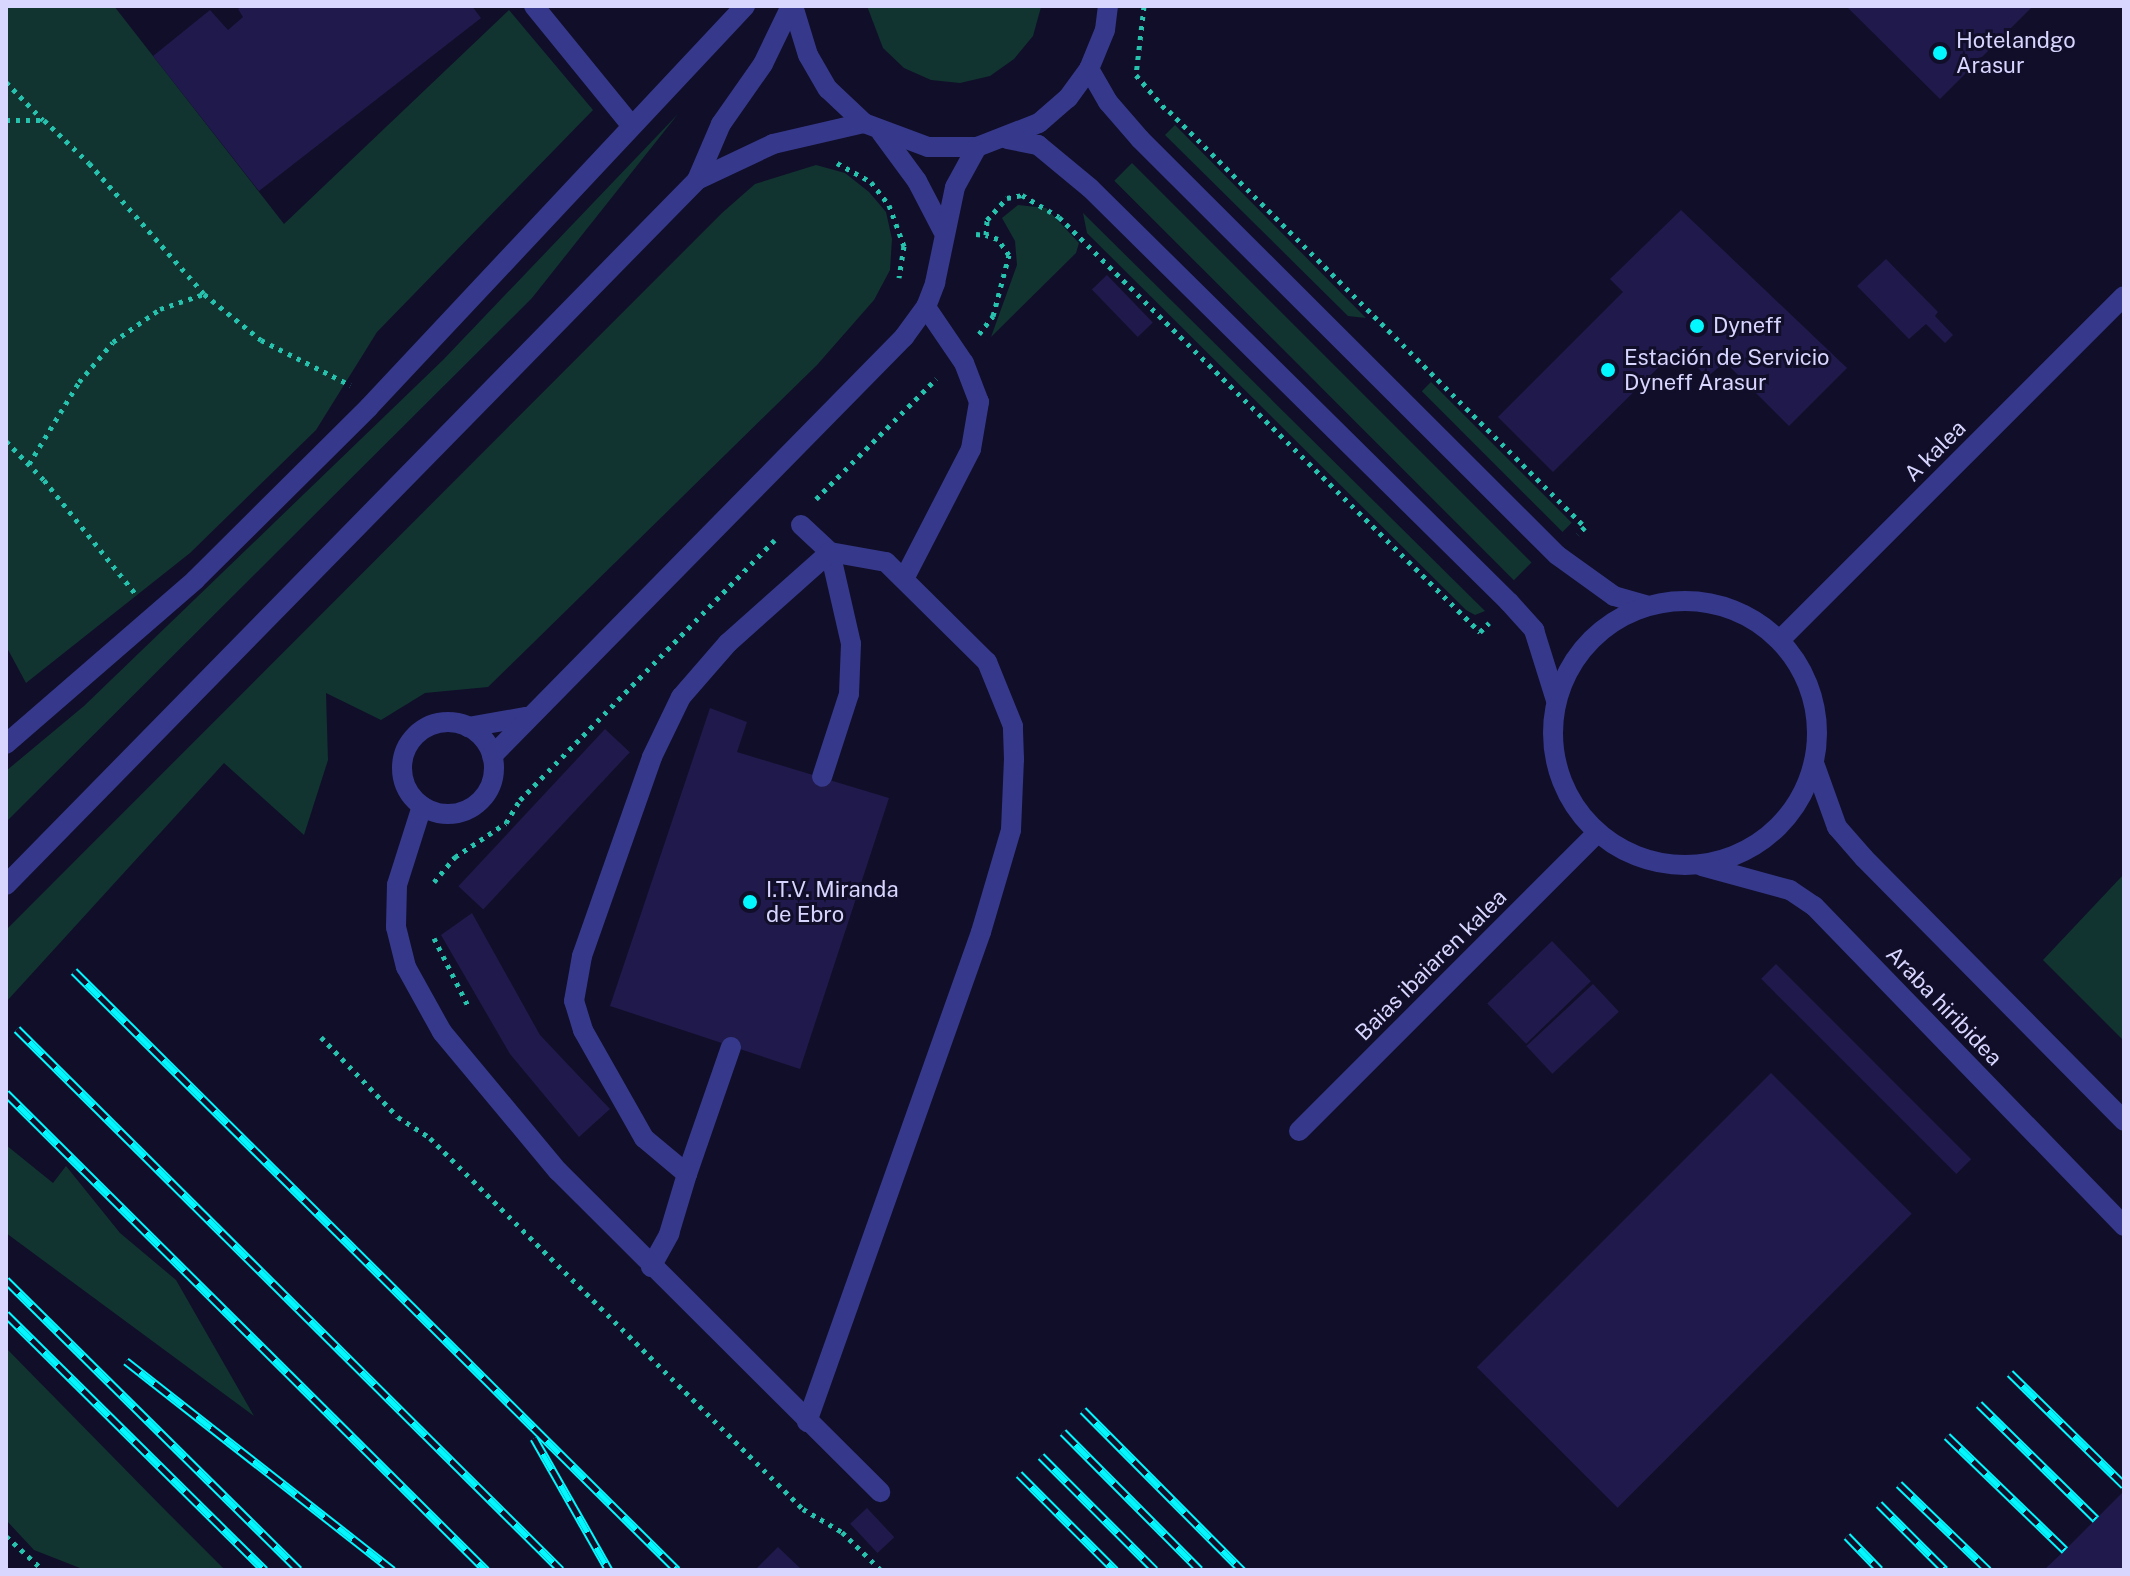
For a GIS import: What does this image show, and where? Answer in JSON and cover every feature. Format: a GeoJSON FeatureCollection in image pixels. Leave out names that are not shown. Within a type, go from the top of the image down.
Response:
{"type":"FeatureCollection","features":[{"type":"Feature","properties":{"kind":"street"},"geometry":{"type":"LineString","coordinates":[[534,6],[631,125]]}},
{"type":"Feature","properties":{"kind":"street"},"geometry":{"type":"LineString","coordinates":[[6,744],[153,617],[381,395],[564,204],[631,125],[745,6]]}},
{"type":"Feature","properties":{"kind":"street"},"geometry":{"type":"LineString","coordinates":[[792,6],[808,55],[828,89],[873,128],[917,181],[943,231]]}},
{"type":"Feature","properties":{"kind":"street"},"geometry":{"type":"LineString","coordinates":[[6,885],[697,180],[721,124],[763,64],[792,6]]}},
{"type":"Feature","properties":{"kind":"street"},"geometry":{"type":"LineString","coordinates":[[697,180],[796,136],[873,128],[928,147],[977,147],[1007,139],[1039,123],[1068,98],[1089,69],[1105,30],[1108,6]]}},
{"type":"Feature","properties":{"kind":"street"},"geometry":{"type":"LineString","coordinates":[[1089,69],[1108,102],[1140,139],[1557,555],[1614,596],[1646,605]]}},
{"type":"Feature","properties":{"kind":"street"},"geometry":{"type":"LineString","coordinates":[[1007,139],[1038,145],[1079,178],[1509,602],[1534,630],[1556,700]]}},
{"type":"Feature","properties":{"kind":"street"},"geometry":{"type":"LineString","coordinates":[[492,756],[526,717],[904,337],[926,307],[955,187],[977,147]]}},
{"type":"Feature","properties":{"kind":"street","name":"A kalea"},"geometry":{"type":"LineString","coordinates":[[1780,640],[2124,296]]}},
{"type":"Feature","properties":{"kind":"street"},"geometry":{"type":"LineString","coordinates":[[904,579],[971,449],[979,402],[964,363],[926,307]]}},
{"type":"Feature","properties":{"kind":"street"},"geometry":{"type":"LineString","coordinates":[[801,525],[830,552],[886,562],[953,625],[987,662],[1013,726],[1011,830],[981,932],[807,1422]]}},
{"type":"Feature","properties":{"kind":"street"},"geometry":{"type":"LineString","coordinates":[[822,777],[849,694],[851,657],[830,552]]}},
{"type":"Feature","properties":{"kind":"street"},"geometry":{"type":"LineString","coordinates":[[687,1174],[644,1138],[583,1030],[574,1001],[582,956],[652,757],[681,697],[728,643],[830,552]]}},
{"type":"Feature","properties":{"kind":"street"},"geometry":{"type":"LineString","coordinates":[[1682,600],[1718,604],[1752,618],[1780,640],[1806,677],[1818,721],[1815,766],[1799,803],[1774,834],[1740,855],[1702,866],[1665,865],[1631,855],[1597,833],[1571,802],[1557,770],[1552,735],[1556,700],[1574,658],[1606,625],[1646,605],[1682,600]]}},
{"type":"Feature","properties":{"kind":"street"},"geometry":{"type":"LineString","coordinates":[[468,727],[492,756],[492,783],[476,805],[450,814],[429,809],[411,796],[402,767],[413,739],[438,723],[468,727],[526,717]]}},
{"type":"Feature","properties":{"kind":"street","name":"Araba hiribidea"},"geometry":{"type":"LineString","coordinates":[[1815,766],[1837,827],[2124,1121]]}},
{"type":"Feature","properties":{"kind":"street"},"geometry":{"type":"LineString","coordinates":[[429,809],[414,837],[397,885],[396,927],[406,967],[428,1006],[489,1094],[651,1267],[880,1492]]}},
{"type":"Feature","properties":{"kind":"street","name":"Baias ibaiaren kalea"},"geometry":{"type":"LineString","coordinates":[[1299,1131],[1597,833]]}},
{"type":"Feature","properties":{"kind":"street","name":"Araba hiribidea"},"geometry":{"type":"LineString","coordinates":[[1702,866],[1790,890],[1814,906],[2124,1226]]}},
{"type":"Feature","properties":{"kind":"street"},"geometry":{"type":"LineString","coordinates":[[651,1267],[669,1234],[731,1047]]}},
{"type":"Feature","properties":{"kind":"path"},"geometry":{"type":"LineString","coordinates":[[6,82],[89,163],[204,294],[261,340],[328,377],[381,395]]}},
{"type":"Feature","properties":{"kind":"path"},"geometry":{"type":"LineString","coordinates":[[6,120],[44,120]]}},
{"type":"Feature","properties":{"kind":"path"},"geometry":{"type":"LineString","coordinates":[[825,160],[850,167],[889,205],[904,246],[899,278]]}},
{"type":"Feature","properties":{"kind":"path"},"geometry":{"type":"LineString","coordinates":[[1059,217],[1480,632],[1509,602]]}},
{"type":"Feature","properties":{"kind":"path"},"geometry":{"type":"LineString","coordinates":[[29,464],[79,382],[113,342],[160,309],[204,294]]}},
{"type":"Feature","properties":{"kind":"path"},"geometry":{"type":"LineString","coordinates":[[6,441],[29,464],[153,617]]}},
{"type":"Feature","properties":{"kind":"path"},"geometry":{"type":"LineString","coordinates":[[321,1037],[398,1117],[430,1138],[803,1509],[842,1532],[881,1570]]}},
{"type":"Feature","properties":{"kind":"path"},"geometry":{"type":"LineString","coordinates":[[6,1536],[43,1570]]}},
{"type":"Feature","properties":{"kind":"green space"},"geometry":{"type":"Polygon","coordinates":[[[6,6],[114,6],[284,224],[509,10],[593,110],[377,332],[316,430],[190,553],[26,683],[6,646],[6,6]]]}},
{"type":"Feature","properties":{"kind":"green space"},"geometry":{"type":"Polygon","coordinates":[[[867,6],[1041,7],[1033,36],[1014,59],[990,76],[960,83],[931,80],[904,68],[883,48],[867,6]]]}},
{"type":"Feature","properties":{"kind":"green space"},"geometry":{"type":"Polygon","coordinates":[[[678,114],[532,298],[6,822],[6,771],[84,706],[443,360],[678,114]]]}},
{"type":"Feature","properties":{"kind":"green space"},"geometry":{"type":"Polygon","coordinates":[[[1175,125],[1366,318],[1348,316],[1165,135],[1175,125]]]}},
{"type":"Feature","properties":{"kind":"green space"},"geometry":{"type":"Polygon","coordinates":[[[1132,163],[1532,563],[1514,580],[1114,181],[1132,163]]]}},
{"type":"Feature","properties":{"kind":"green space"},"geometry":{"type":"Polygon","coordinates":[[[816,165],[845,173],[869,192],[886,212],[892,239],[890,270],[874,300],[817,365],[488,687],[425,693],[381,720],[326,693],[328,760],[304,835],[224,763],[6,1002],[6,930],[722,213],[755,184],[816,165]]]}},
{"type":"Feature","properties":{"kind":"green space"},"geometry":{"type":"Polygon","coordinates":[[[1018,205],[1046,208],[1079,243],[1076,253],[991,337],[1017,265],[1015,241],[1002,218],[1018,205]]]}},
{"type":"Feature","properties":{"kind":"green space"},"geometry":{"type":"Polygon","coordinates":[[[1083,213],[1485,611],[1475,615],[1466,610],[1087,233],[1083,213]]]}},
{"type":"Feature","properties":{"kind":"green space"},"geometry":{"type":"Polygon","coordinates":[[[1431,382],[1572,523],[1563,532],[1422,391],[1431,382]]]}},
{"type":"Feature","properties":{"kind":"green space"},"geometry":{"type":"Polygon","coordinates":[[[2124,874],[2124,1041],[2043,960],[2124,874]]]}},
{"type":"Feature","properties":{"kind":"green space"},"geometry":{"type":"Polygon","coordinates":[[[6,1145],[53,1183],[66,1166],[120,1233],[176,1280],[254,1416],[6,1233],[6,1145]]]}},
{"type":"Feature","properties":{"kind":"green space"},"geometry":{"type":"Polygon","coordinates":[[[6,1348],[225,1570],[85,1570],[34,1550],[6,1520],[6,1348]]]}},
{"type":"Feature","properties":{"kind":"building"},"geometry":{"type":"Polygon","coordinates":[[[242,6],[472,6],[481,18],[259,191],[153,56],[210,10],[228,30],[243,17],[238,9],[242,6]]]}},
{"type":"Feature","properties":{"kind":"building","name":"Hotelandgo Arasur"},"geometry":{"type":"Polygon","coordinates":[[[1846,6],[2033,6],[1940,99],[1846,6]]]}},
{"type":"Feature","properties":{"kind":"building","name":"Dyneff"},"geometry":{"type":"Polygon","coordinates":[[[1681,210],[1847,368],[1789,426],[1725,362],[1707,377],[1678,348],[1553,472],[1498,417],[1623,292],[1610,279],[1681,210]]]}},
{"type":"Feature","properties":{"kind":"building"},"geometry":{"type":"Polygon","coordinates":[[[1886,259],[1938,312],[1935,316],[1953,335],[1945,343],[1926,324],[1909,339],[1857,286],[1886,259]]]}},
{"type":"Feature","properties":{"kind":"building"},"geometry":{"type":"Polygon","coordinates":[[[1107,275],[1153,322],[1138,337],[1092,290],[1107,275]]]}},
{"type":"Feature","properties":{"kind":"building","name":"I.T.V. Miranda de Ebro"},"geometry":{"type":"Polygon","coordinates":[[[710,708],[747,722],[737,752],[889,798],[800,1069],[610,1006],[710,708]]]}},
{"type":"Feature","properties":{"kind":"building"},"geometry":{"type":"Polygon","coordinates":[[[605,729],[630,752],[483,909],[458,886],[605,729]]]}},
{"type":"Feature","properties":{"kind":"building"},"geometry":{"type":"Polygon","coordinates":[[[472,913],[540,1035],[610,1109],[579,1137],[510,1054],[441,935],[472,913]]]}},
{"type":"Feature","properties":{"kind":"building"},"geometry":{"type":"Polygon","coordinates":[[[1552,941],[1591,981],[1526,1044],[1487,1004],[1552,941]]]}},
{"type":"Feature","properties":{"kind":"building"},"geometry":{"type":"Polygon","coordinates":[[[1776,964],[1971,1159],[1956,1174],[1761,979],[1776,964]]]}},
{"type":"Feature","properties":{"kind":"building"},"geometry":{"type":"Polygon","coordinates":[[[1593,984],[1619,1012],[1552,1074],[1526,1046],[1593,984]]]}},
{"type":"Feature","properties":{"kind":"building"},"geometry":{"type":"Polygon","coordinates":[[[1771,1073],[1912,1214],[1618,1508],[1477,1367],[1771,1073]]]}},
{"type":"Feature","properties":{"kind":"building"},"geometry":{"type":"Polygon","coordinates":[[[2124,1491],[2124,1570],[2044,1570],[2065,1550],[2124,1491]]]}},
{"type":"Feature","properties":{"kind":"building"},"geometry":{"type":"Polygon","coordinates":[[[867,1508],[894,1537],[877,1553],[850,1524],[867,1508]]]}},
{"type":"Feature","properties":{"kind":"building"},"geometry":{"type":"Polygon","coordinates":[[[778,1547],[802,1570],[755,1570],[778,1547]]]}},
{"type":"Feature","properties":{"kind":"railway"},"geometry":{"type":"LineString","coordinates":[[74,971],[677,1570]]}},
{"type":"Feature","properties":{"kind":"railway"},"geometry":{"type":"LineString","coordinates":[[17,1029],[561,1570]]}},
{"type":"Feature","properties":{"kind":"railway"},"geometry":{"type":"LineString","coordinates":[[6,1093],[486,1570]]}},
{"type":"Feature","properties":{"kind":"railway"},"geometry":{"type":"LineString","coordinates":[[6,1280],[299,1570]]}},
{"type":"Feature","properties":{"kind":"railway"},"geometry":{"type":"LineString","coordinates":[[6,1314],[265,1570]]}},
{"type":"Feature","properties":{"kind":"railway"},"geometry":{"type":"LineString","coordinates":[[126,1361],[393,1570]]}},
{"type":"Feature","properties":{"kind":"railway"},"geometry":{"type":"LineString","coordinates":[[2010,1373],[2124,1485]]}},
{"type":"Feature","properties":{"kind":"railway"},"geometry":{"type":"LineString","coordinates":[[1979,1404],[2096,1519]]}},
{"type":"Feature","properties":{"kind":"railway"},"geometry":{"type":"LineString","coordinates":[[1083,1410],[1242,1570]]}},
{"type":"Feature","properties":{"kind":"railway"},"geometry":{"type":"LineString","coordinates":[[1063,1432],[1200,1570]]}},
{"type":"Feature","properties":{"kind":"railway"},"geometry":{"type":"LineString","coordinates":[[1947,1436],[2065,1550]]}},
{"type":"Feature","properties":{"kind":"railway"},"geometry":{"type":"LineString","coordinates":[[534,1438],[609,1570]]}},
{"type":"Feature","properties":{"kind":"railway"},"geometry":{"type":"LineString","coordinates":[[1041,1456],[1155,1570]]}},
{"type":"Feature","properties":{"kind":"railway"},"geometry":{"type":"LineString","coordinates":[[1019,1474],[1115,1570]]}},
{"type":"Feature","properties":{"kind":"railway"},"geometry":{"type":"LineString","coordinates":[[1899,1484],[1988,1570]]}},
{"type":"Feature","properties":{"kind":"railway"},"geometry":{"type":"LineString","coordinates":[[1879,1504],[1945,1570]]}},
{"type":"Feature","properties":{"kind":"railway"},"geometry":{"type":"LineString","coordinates":[[1847,1536],[1880,1570]]}},
{"type":"Feature","properties":{"kind":"place","name":"Hotelandgo Arasur"},"geometry":{"type":"Point","coordinates":[1940,53]}},
{"type":"Feature","properties":{"kind":"place","name":"Dyneff"},"geometry":{"type":"Point","coordinates":[1697,326]}},
{"type":"Feature","properties":{"kind":"place","name":"Estación de Servicio Dyneff Arasur"},"geometry":{"type":"Point","coordinates":[1608,370]}},
{"type":"Feature","properties":{"kind":"place","name":"I.T.V. Miranda de Ebro"},"geometry":{"type":"Point","coordinates":[750,902]}}]}
